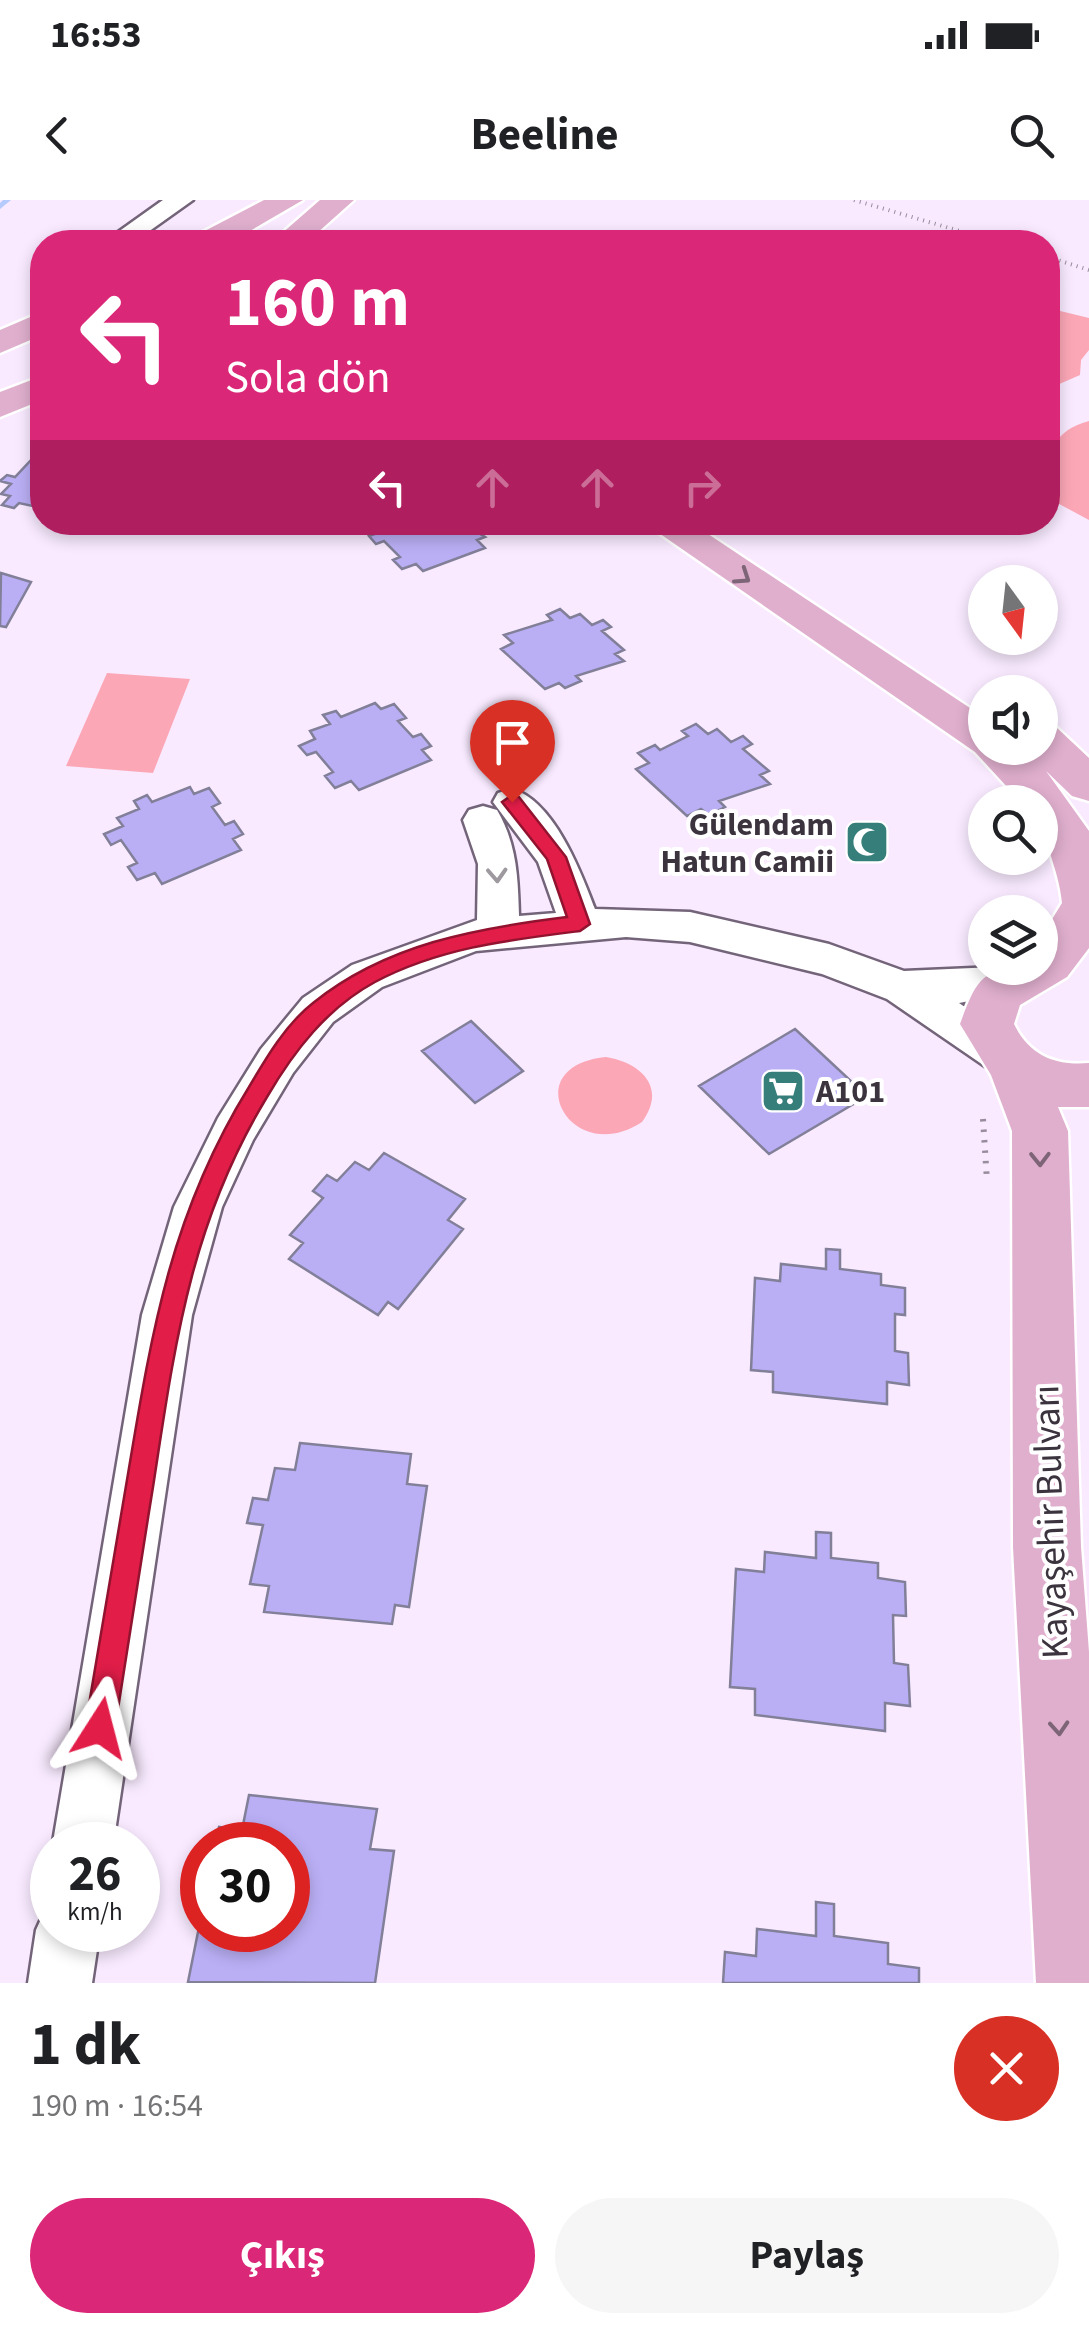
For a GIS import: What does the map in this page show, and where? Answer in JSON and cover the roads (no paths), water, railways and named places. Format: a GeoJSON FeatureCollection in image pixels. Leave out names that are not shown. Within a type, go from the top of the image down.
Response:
{"type":"FeatureCollection","features":[{"type":"Feature","properties":{"kind":"main road"},"geometry":{"type":"LineString","coordinates":[[231,230],[288,200]]}},
{"type":"Feature","properties":{"kind":"main road"},"geometry":{"type":"LineString","coordinates":[[302,230],[338,200]]}},
{"type":"Feature","properties":{"kind":"main road"},"geometry":{"type":"LineString","coordinates":[[0,343],[30,328]]}},
{"type":"Feature","properties":{"kind":"main road"},"geometry":{"type":"LineString","coordinates":[[0,406],[30,392]]}},
{"type":"Feature","properties":{"kind":"main road"},"geometry":{"type":"LineString","coordinates":[[681,535],[968,728]]}},
{"type":"Feature","properties":{"kind":"main road"},"geometry":{"type":"LineString","coordinates":[[734,535],[968,690]]}},
{"type":"Feature","properties":{"kind":"main road"},"geometry":{"type":"LineString","coordinates":[[1058,755],[1089,785]]}},
{"type":"Feature","properties":{"kind":"main road"},"geometry":{"type":"LineString","coordinates":[[1016,765],[1032,778],[1066,822],[1087,870],[1088,903],[1058,953]]}},
{"type":"Feature","properties":{"kind":"main road"},"geometry":{"type":"LineString","coordinates":[[1058,976],[1089,984]]}},
{"type":"Feature","properties":{"kind":"main road","name":"Kayaşehir Bulvarı"},"geometry":{"type":"LineString","coordinates":[[1008,985],[989,1008],[992,1041],[1009,1062],[1040,1131],[1047,1547],[1076,1983]]}},
{"type":"Feature","properties":{"kind":"main road"},"geometry":{"type":"LineString","coordinates":[[1009,1062],[1056,1085],[1089,1085]]}},
{"type":"Feature","properties":{"kind":"street"},"geometry":{"type":"LineString","coordinates":[[138,230],[180,200]]}},
{"type":"Feature","properties":{"kind":"street"},"geometry":{"type":"LineString","coordinates":[[498,932],[498,811],[556,857],[580,924]]}},
{"type":"Feature","properties":{"kind":"street"},"geometry":{"type":"LineString","coordinates":[[86,1822],[167,1315],[198,1207],[234,1131],[277,1060],[318,1010],[381,970],[472,936],[580,924],[690,927],[829,960],[902,986],[1009,1062]]}},
{"type":"Feature","properties":{"kind":"street"},"geometry":{"type":"LineString","coordinates":[[902,986],[982,985]]}},
{"type":"Feature","properties":{"kind":"street"},"geometry":{"type":"LineString","coordinates":[[60,1983],[65,1952]]}},
{"type":"Feature","properties":{"kind":"waterway"},"geometry":{"type":"LineString","coordinates":[[0,207],[7,200]]}},
{"type":"Feature","properties":{"kind":"place","name":"Gülendam Hatun Camii"},"geometry":{"type":"Point","coordinates":[867,842]}},
{"type":"Feature","properties":{"kind":"place","name":"A101"},"geometry":{"type":"Point","coordinates":[783,1091]}}]}
